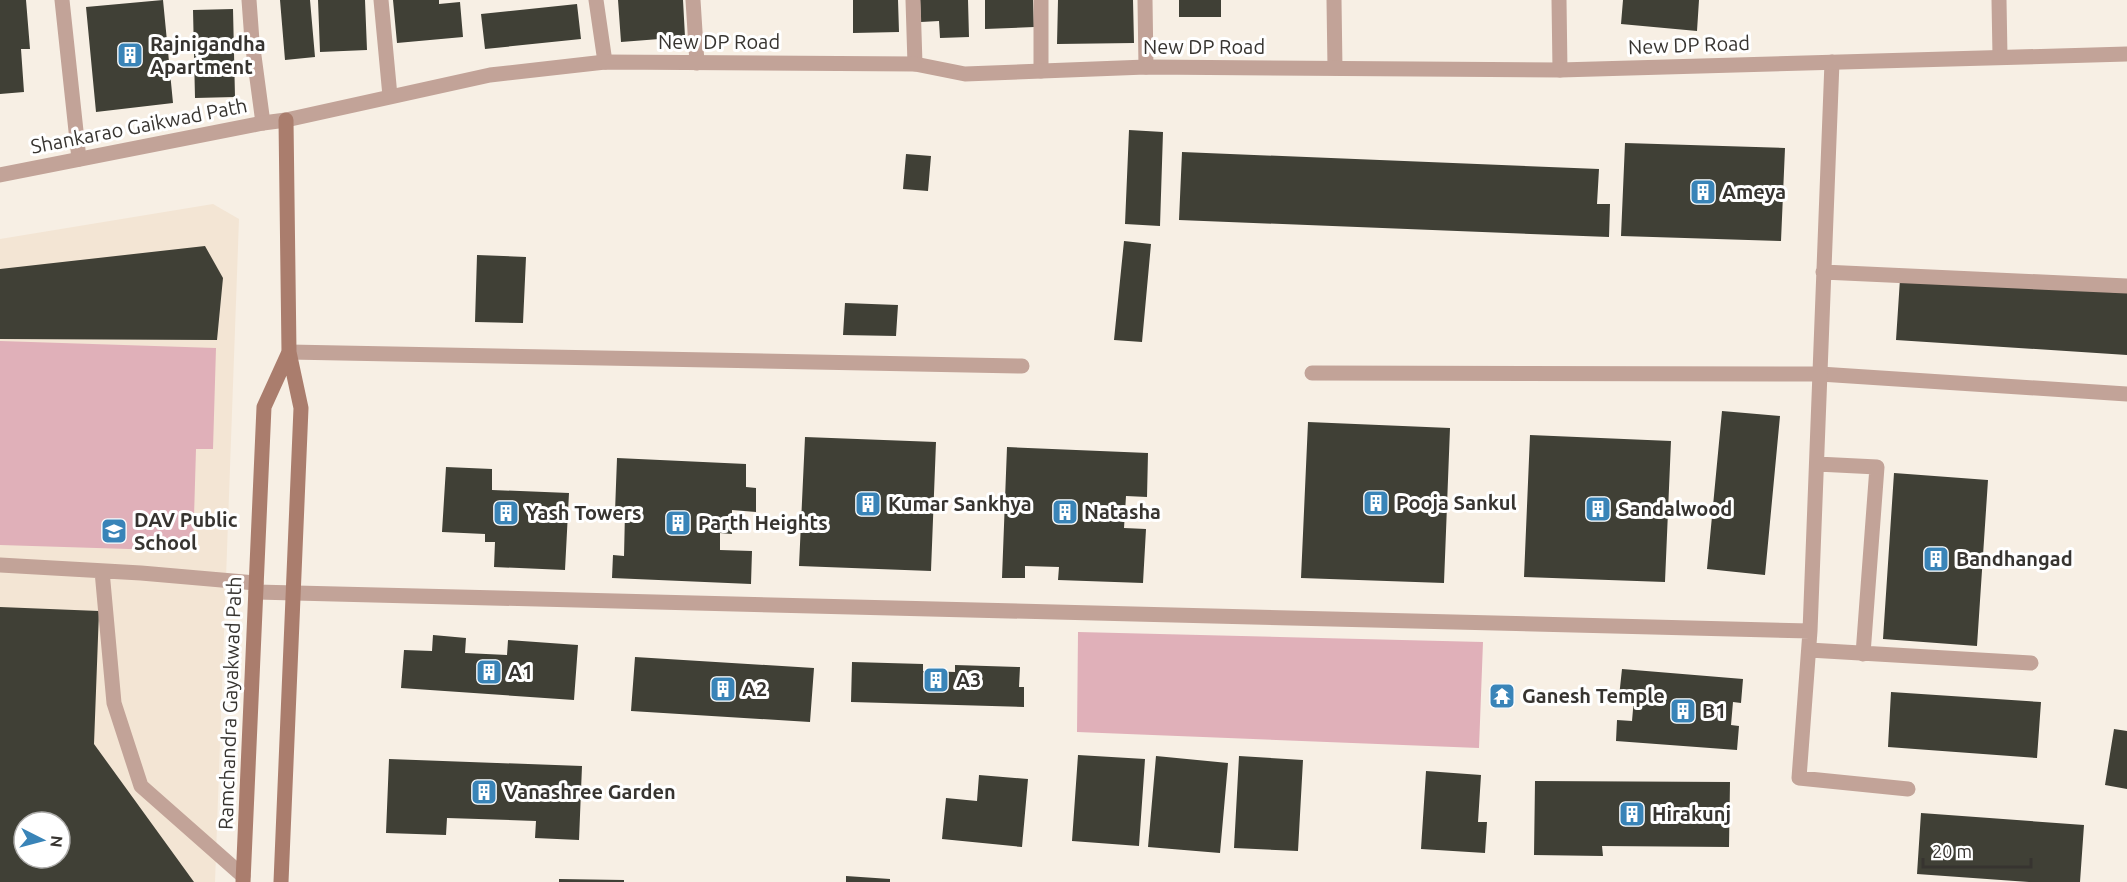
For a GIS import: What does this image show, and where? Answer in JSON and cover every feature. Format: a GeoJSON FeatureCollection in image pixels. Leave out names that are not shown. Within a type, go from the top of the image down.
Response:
{"type":"FeatureCollection","features":[{"type":"Feature","properties":{"kind":"main road","name":"Ramchandra Gayakwad Path"},"geometry":{"type":"LineString","coordinates":[[280,882],[301,408],[289,352],[286,120]]}},
{"type":"Feature","properties":{"kind":"main road","name":"Ramchandra Gayakwad Path"},"geometry":{"type":"LineString","coordinates":[[243,879],[264,407],[289,352]]}},
{"type":"Feature","properties":{"kind":"street"},"geometry":{"type":"LineString","coordinates":[[62,0],[79,159]]}},
{"type":"Feature","properties":{"kind":"street"},"geometry":{"type":"LineString","coordinates":[[249,0],[263,123]]}},
{"type":"Feature","properties":{"kind":"street"},"geometry":{"type":"LineString","coordinates":[[381,0],[390,96]]}},
{"type":"Feature","properties":{"kind":"street"},"geometry":{"type":"LineString","coordinates":[[596,0],[605,62]]}},
{"type":"Feature","properties":{"kind":"street"},"geometry":{"type":"LineString","coordinates":[[693,0],[697,63]]}},
{"type":"Feature","properties":{"kind":"street"},"geometry":{"type":"LineString","coordinates":[[913,0],[915,64]]}},
{"type":"Feature","properties":{"kind":"street"},"geometry":{"type":"LineString","coordinates":[[1041,0],[1041,71]]}},
{"type":"Feature","properties":{"kind":"street"},"geometry":{"type":"LineString","coordinates":[[1145,0],[1146,67]]}},
{"type":"Feature","properties":{"kind":"street"},"geometry":{"type":"LineString","coordinates":[[1334,0],[1335,68]]}},
{"type":"Feature","properties":{"kind":"street"},"geometry":{"type":"LineString","coordinates":[[1559,0],[1560,70]]}},
{"type":"Feature","properties":{"kind":"street"},"geometry":{"type":"LineString","coordinates":[[1999,0],[2000,56]]}},
{"type":"Feature","properties":{"kind":"street","name":"New DP Road"},"geometry":{"type":"LineString","coordinates":[[286,120],[490,75],[605,62],[915,64],[965,74],[1146,67],[1560,70],[2127,54]]}},
{"type":"Feature","properties":{"kind":"street"},"geometry":{"type":"LineString","coordinates":[[1832,62],[1810,631],[1799,778],[1908,789]]}},
{"type":"Feature","properties":{"kind":"street","name":"Shankarao Gaikwad Path"},"geometry":{"type":"LineString","coordinates":[[0,175],[286,120]]}},
{"type":"Feature","properties":{"kind":"street"},"geometry":{"type":"LineString","coordinates":[[1823,272],[2127,286]]}},
{"type":"Feature","properties":{"kind":"street"},"geometry":{"type":"LineString","coordinates":[[289,352],[1022,366]]}},
{"type":"Feature","properties":{"kind":"street"},"geometry":{"type":"LineString","coordinates":[[1312,373],[1820,375],[2127,394]]}},
{"type":"Feature","properties":{"kind":"street"},"geometry":{"type":"LineString","coordinates":[[1817,464],[1877,467],[1863,654]]}},
{"type":"Feature","properties":{"kind":"street"},"geometry":{"type":"LineString","coordinates":[[0,565],[102,571],[293,593],[1810,631]]}},
{"type":"Feature","properties":{"kind":"street"},"geometry":{"type":"LineString","coordinates":[[102,571],[114,703],[141,786],[243,879]]}},
{"type":"Feature","properties":{"kind":"street"},"geometry":{"type":"LineString","coordinates":[[1809,650],[2031,663]]}},
{"type":"Feature","properties":{"kind":"shaded area","name":"DAV Public School"},"geometry":{"type":"Polygon","coordinates":[[[213,204],[239,219],[215,882],[0,882],[0,239],[213,204]]]}},
{"type":"Feature","properties":{"kind":"shaded area"},"geometry":{"type":"Polygon","coordinates":[[[0,341],[216,348],[213,449],[196,449],[193,551],[0,545],[0,341]]]}},
{"type":"Feature","properties":{"kind":"shaded area"},"geometry":{"type":"Polygon","coordinates":[[[1078,632],[1483,642],[1479,748],[1077,732],[1078,632]]]}},
{"type":"Feature","properties":{"kind":"building"},"geometry":{"type":"Polygon","coordinates":[[[0,0],[26,0],[30,49],[21,49],[24,92],[0,94],[0,0]]]}},
{"type":"Feature","properties":{"kind":"building","name":"Rajnigandha Apartment"},"geometry":{"type":"Polygon","coordinates":[[[163,0],[173,103],[96,112],[86,7],[163,0]]]}},
{"type":"Feature","properties":{"kind":"building"},"geometry":{"type":"Polygon","coordinates":[[[280,0],[310,0],[315,57],[285,60],[280,0]]]}},
{"type":"Feature","properties":{"kind":"building"},"geometry":{"type":"Polygon","coordinates":[[[318,0],[365,0],[367,50],[320,52],[318,0]]]}},
{"type":"Feature","properties":{"kind":"building"},"geometry":{"type":"Polygon","coordinates":[[[393,0],[439,0],[439,4],[460,2],[463,37],[397,43],[393,0]]]}},
{"type":"Feature","properties":{"kind":"building"},"geometry":{"type":"Polygon","coordinates":[[[618,0],[683,0],[685,37],[621,42],[618,0]]]}},
{"type":"Feature","properties":{"kind":"building"},"geometry":{"type":"Polygon","coordinates":[[[853,0],[898,0],[899,32],[853,33],[853,0]]]}},
{"type":"Feature","properties":{"kind":"building"},"geometry":{"type":"Polygon","coordinates":[[[920,0],[968,0],[969,37],[940,38],[939,21],[921,22],[920,0]]]}},
{"type":"Feature","properties":{"kind":"building"},"geometry":{"type":"Polygon","coordinates":[[[985,0],[1033,0],[1034,27],[985,29],[985,0]]]}},
{"type":"Feature","properties":{"kind":"building"},"geometry":{"type":"Polygon","coordinates":[[[1058,0],[1133,0],[1134,43],[1057,44],[1058,0]]]}},
{"type":"Feature","properties":{"kind":"building"},"geometry":{"type":"Polygon","coordinates":[[[1179,0],[1221,0],[1221,17],[1179,17],[1179,0]]]}},
{"type":"Feature","properties":{"kind":"building"},"geometry":{"type":"Polygon","coordinates":[[[1623,0],[1699,0],[1697,31],[1621,24],[1623,0]]]}},
{"type":"Feature","properties":{"kind":"building"},"geometry":{"type":"Polygon","coordinates":[[[577,4],[581,39],[485,49],[481,14],[577,4]]]}},
{"type":"Feature","properties":{"kind":"building"},"geometry":{"type":"Polygon","coordinates":[[[233,9],[235,97],[195,98],[193,10],[233,9]]]}},
{"type":"Feature","properties":{"kind":"building"},"geometry":{"type":"Polygon","coordinates":[[[1129,130],[1163,132],[1160,226],[1125,224],[1129,130]]]}},
{"type":"Feature","properties":{"kind":"building","name":"Ameya"},"geometry":{"type":"Polygon","coordinates":[[[1625,143],[1785,148],[1781,241],[1621,236],[1625,143]]]}},
{"type":"Feature","properties":{"kind":"building"},"geometry":{"type":"Polygon","coordinates":[[[1182,152],[1599,169],[1597,204],[1610,204],[1609,237],[1179,220],[1182,152]]]}},
{"type":"Feature","properties":{"kind":"building"},"geometry":{"type":"Polygon","coordinates":[[[906,154],[931,156],[928,191],[903,189],[906,154]]]}},
{"type":"Feature","properties":{"kind":"building"},"geometry":{"type":"Polygon","coordinates":[[[1124,241],[1151,244],[1142,342],[1114,340],[1124,241]]]}},
{"type":"Feature","properties":{"kind":"building"},"geometry":{"type":"Polygon","coordinates":[[[205,246],[223,278],[217,340],[0,339],[0,269],[205,246]]]}},
{"type":"Feature","properties":{"kind":"building"},"geometry":{"type":"Polygon","coordinates":[[[477,255],[526,257],[523,323],[475,322],[477,255]]]}},
{"type":"Feature","properties":{"kind":"building"},"geometry":{"type":"Polygon","coordinates":[[[1900,279],[2127,293],[2127,355],[1896,340],[1900,279]]]}},
{"type":"Feature","properties":{"kind":"building"},"geometry":{"type":"Polygon","coordinates":[[[845,303],[898,305],[896,336],[843,335],[845,303]]]}},
{"type":"Feature","properties":{"kind":"building"},"geometry":{"type":"Polygon","coordinates":[[[1722,411],[1780,416],[1765,575],[1707,569],[1722,411]]]}},
{"type":"Feature","properties":{"kind":"building","name":"Pooja Sankul"},"geometry":{"type":"Polygon","coordinates":[[[1308,422],[1450,428],[1444,583],[1301,578],[1308,422]]]}},
{"type":"Feature","properties":{"kind":"building","name":"Sandalwood"},"geometry":{"type":"Polygon","coordinates":[[[1530,435],[1671,441],[1665,582],[1524,577],[1530,435]]]}},
{"type":"Feature","properties":{"kind":"building","name":"Kumar Sankhya"},"geometry":{"type":"Polygon","coordinates":[[[805,437],[936,442],[931,571],[799,566],[805,437]]]}},
{"type":"Feature","properties":{"kind":"building","name":"Natasha"},"geometry":{"type":"Polygon","coordinates":[[[1007,447],[1148,453],[1147,497],[1126,496],[1124,528],[1146,529],[1143,583],[1058,580],[1059,567],[1025,566],[1025,578],[1002,578],[1007,447]]]}},
{"type":"Feature","properties":{"kind":"building","name":"Parth Heights"},"geometry":{"type":"Polygon","coordinates":[[[617,458],[746,464],[746,487],[756,488],[756,512],[732,510],[732,534],[720,533],[720,550],[752,551],[751,584],[612,578],[613,555],[624,556],[625,512],[615,512],[617,458]]]}},
{"type":"Feature","properties":{"kind":"building","name":"Yash Towers"},"geometry":{"type":"Polygon","coordinates":[[[446,467],[492,469],[492,490],[569,493],[565,570],[494,567],[495,542],[485,542],[485,534],[442,532],[446,467]]]}},
{"type":"Feature","properties":{"kind":"building","name":"Bandhangad"},"geometry":{"type":"Polygon","coordinates":[[[1894,473],[1988,480],[1977,646],[1883,639],[1894,473]]]}},
{"type":"Feature","properties":{"kind":"building"},"geometry":{"type":"Polygon","coordinates":[[[0,607],[99,611],[94,744],[194,882],[0,882],[0,607]]]}},
{"type":"Feature","properties":{"kind":"building","name":"A1"},"geometry":{"type":"Polygon","coordinates":[[[433,635],[466,638],[465,653],[507,655],[508,640],[578,645],[574,700],[401,688],[404,650],[432,651],[433,635]]]}},
{"type":"Feature","properties":{"kind":"building","name":"A2"},"geometry":{"type":"Polygon","coordinates":[[[635,657],[814,668],[810,722],[631,711],[635,657]]]}},
{"type":"Feature","properties":{"kind":"building","name":"A3"},"geometry":{"type":"Polygon","coordinates":[[[852,662],[923,664],[923,671],[955,672],[955,665],[1020,667],[1019,687],[1024,687],[1024,707],[851,702],[852,662]]]}},
{"type":"Feature","properties":{"kind":"building","name":"B1"},"geometry":{"type":"Polygon","coordinates":[[[1622,669],[1743,679],[1741,703],[1733,702],[1731,725],[1739,726],[1737,750],[1616,741],[1617,720],[1632,721],[1634,698],[1619,697],[1622,669]]]}},
{"type":"Feature","properties":{"kind":"building"},"geometry":{"type":"Polygon","coordinates":[[[1891,692],[2041,702],[2037,758],[1888,747],[1891,692]]]}},
{"type":"Feature","properties":{"kind":"building"},"geometry":{"type":"Polygon","coordinates":[[[2114,729],[2127,731],[2127,789],[2105,785],[2114,729]]]}},
{"type":"Feature","properties":{"kind":"building"},"geometry":{"type":"Polygon","coordinates":[[[1078,755],[1145,759],[1139,846],[1072,841],[1078,755]]]}},
{"type":"Feature","properties":{"kind":"building"},"geometry":{"type":"Polygon","coordinates":[[[1156,756],[1228,763],[1220,853],[1148,847],[1156,756]]]}},
{"type":"Feature","properties":{"kind":"building"},"geometry":{"type":"Polygon","coordinates":[[[1239,756],[1303,760],[1298,851],[1234,848],[1239,756]]]}},
{"type":"Feature","properties":{"kind":"building","name":"Vanashree Garden"},"geometry":{"type":"Polygon","coordinates":[[[389,759],[582,766],[579,840],[535,838],[536,821],[447,818],[446,835],[386,833],[389,759]]]}},
{"type":"Feature","properties":{"kind":"building"},"geometry":{"type":"Polygon","coordinates":[[[1426,771],[1481,775],[1478,822],[1487,822],[1485,853],[1421,849],[1426,771]]]}},
{"type":"Feature","properties":{"kind":"building"},"geometry":{"type":"Polygon","coordinates":[[[979,775],[1028,779],[1022,847],[942,839],[946,798],[977,801],[979,775]]]}},
{"type":"Feature","properties":{"kind":"building","name":"Hirakunj"},"geometry":{"type":"Polygon","coordinates":[[[1535,781],[1730,782],[1729,847],[1602,846],[1603,856],[1534,855],[1535,781]]]}},
{"type":"Feature","properties":{"kind":"building"},"geometry":{"type":"Polygon","coordinates":[[[1921,813],[2084,825],[2080,882],[2029,882],[1917,874],[1921,813]]]}},
{"type":"Feature","properties":{"kind":"building"},"geometry":{"type":"Polygon","coordinates":[[[846,876],[890,879],[890,882],[846,882],[846,876]]]}},
{"type":"Feature","properties":{"kind":"building"},"geometry":{"type":"Polygon","coordinates":[[[559,879],[624,880],[624,882],[559,882],[559,879]]]}},
{"type":"Feature","properties":{"kind":"place","name":"Rajnigandha Apartment"},"geometry":{"type":"Point","coordinates":[130,55]}},
{"type":"Feature","properties":{"kind":"place","name":"Ameya"},"geometry":{"type":"Point","coordinates":[1703,192]}},
{"type":"Feature","properties":{"kind":"place","name":"Pooja Sankul"},"geometry":{"type":"Point","coordinates":[1376,503]}},
{"type":"Feature","properties":{"kind":"place","name":"Kumar Sankhya"},"geometry":{"type":"Point","coordinates":[868,504]}},
{"type":"Feature","properties":{"kind":"place","name":"Sandalwood"},"geometry":{"type":"Point","coordinates":[1598,509]}},
{"type":"Feature","properties":{"kind":"place","name":"Natasha"},"geometry":{"type":"Point","coordinates":[1065,512]}},
{"type":"Feature","properties":{"kind":"place","name":"Yash Towers"},"geometry":{"type":"Point","coordinates":[506,513]}},
{"type":"Feature","properties":{"kind":"place","name":"Parth Heights"},"geometry":{"type":"Point","coordinates":[678,523]}},
{"type":"Feature","properties":{"kind":"place","name":"DAV Public School"},"geometry":{"type":"Point","coordinates":[114,531]}},
{"type":"Feature","properties":{"kind":"place","name":"Bandhangad"},"geometry":{"type":"Point","coordinates":[1936,559]}},
{"type":"Feature","properties":{"kind":"place","name":"A1"},"geometry":{"type":"Point","coordinates":[489,672]}},
{"type":"Feature","properties":{"kind":"place","name":"A3"},"geometry":{"type":"Point","coordinates":[936,680]}},
{"type":"Feature","properties":{"kind":"place","name":"A2"},"geometry":{"type":"Point","coordinates":[723,689]}},
{"type":"Feature","properties":{"kind":"place","name":"Ganesh Temple"},"geometry":{"type":"Point","coordinates":[1502,696]}},
{"type":"Feature","properties":{"kind":"place","name":"B1"},"geometry":{"type":"Point","coordinates":[1683,711]}},
{"type":"Feature","properties":{"kind":"place","name":"Vanashree Garden"},"geometry":{"type":"Point","coordinates":[484,792]}},
{"type":"Feature","properties":{"kind":"place","name":"Hirakunj"},"geometry":{"type":"Point","coordinates":[1632,814]}}]}
